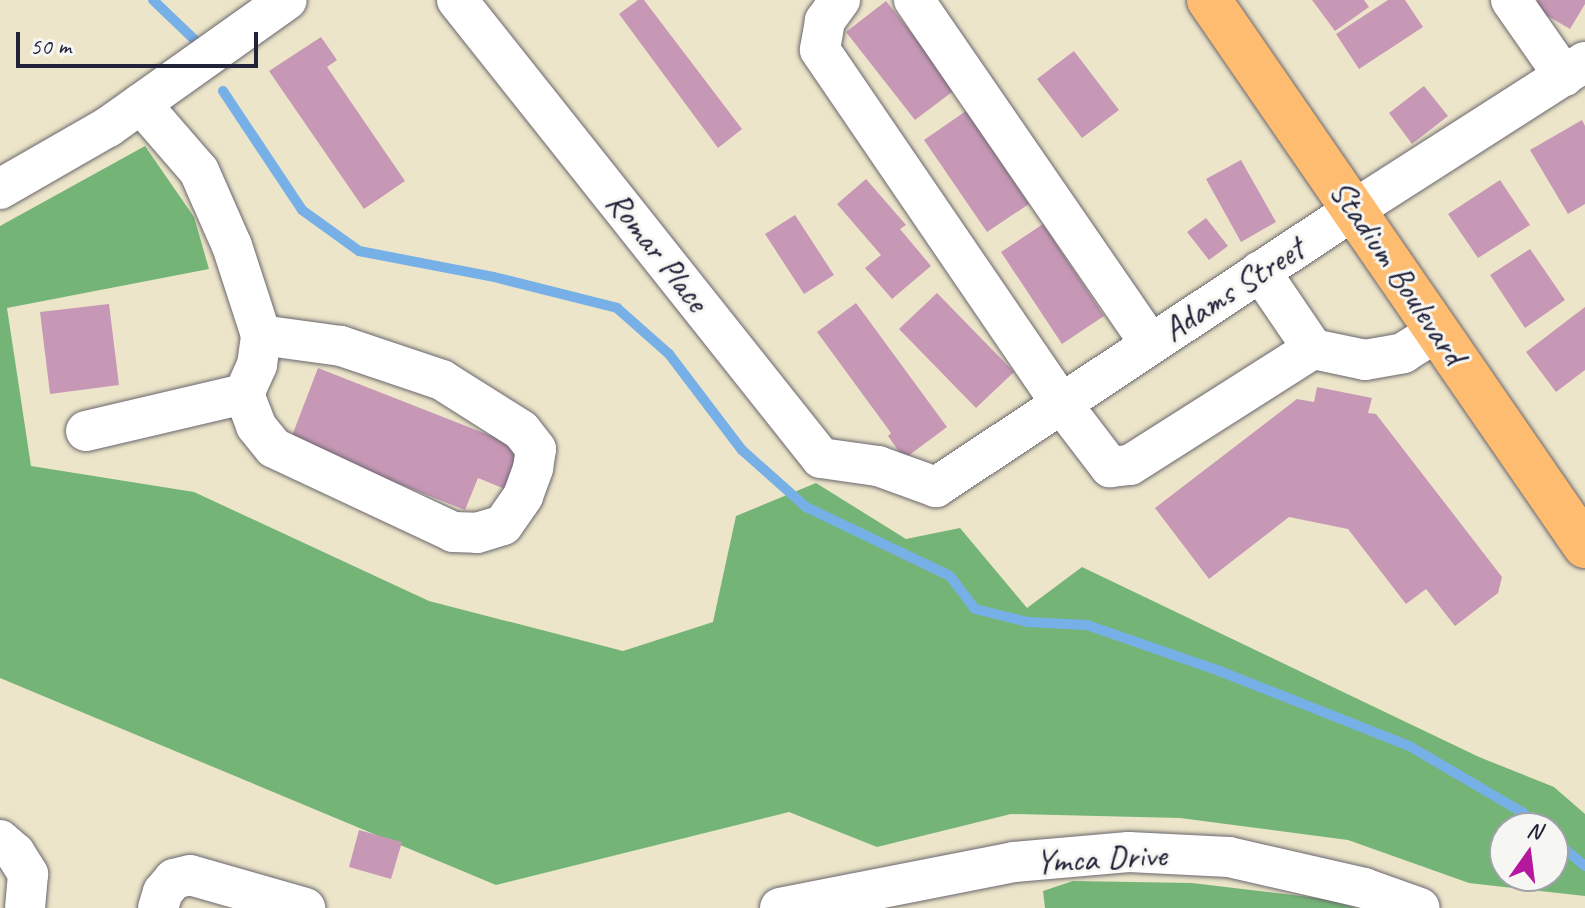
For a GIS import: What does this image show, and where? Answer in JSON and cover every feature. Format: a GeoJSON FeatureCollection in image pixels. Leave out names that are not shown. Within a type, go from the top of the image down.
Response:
{"type":"FeatureCollection","features":[{"type":"Feature","properties":{"kind":"main road","name":"Stadium Boulevard"},"geometry":{"type":"LineString","coordinates":[[1209,0],[1585,546]]}},
{"type":"Feature","properties":{"kind":"street"},"geometry":{"type":"LineString","coordinates":[[0,189],[141,104],[287,0]]}},
{"type":"Feature","properties":{"kind":"street","name":"Romar Place"},"geometry":{"type":"LineString","coordinates":[[457,0],[821,458],[878,466]]}},
{"type":"Feature","properties":{"kind":"street"},"geometry":{"type":"LineString","coordinates":[[840,0],[825,21],[820,50],[1061,403],[1110,467],[1130,465],[1313,349]]}},
{"type":"Feature","properties":{"kind":"street"},"geometry":{"type":"LineString","coordinates":[[914,0],[1150,344]]}},
{"type":"Feature","properties":{"kind":"street"},"geometry":{"type":"LineString","coordinates":[[1511,0],[1574,69]]}},
{"type":"Feature","properties":{"kind":"street","name":"Adams Street"},"geometry":{"type":"LineString","coordinates":[[878,466],[936,487],[1260,271],[1574,69]]}},
{"type":"Feature","properties":{"kind":"street"},"geometry":{"type":"LineString","coordinates":[[141,104],[199,171],[232,246],[261,335],[257,365],[244,394],[256,426],[274,448],[453,532],[477,533],[503,525],[523,496],[533,468],[536,449],[521,430],[442,380],[341,346],[261,335]]}},
{"type":"Feature","properties":{"kind":"street"},"geometry":{"type":"LineString","coordinates":[[1260,271],[1313,349],[1365,360],[1403,353],[1438,331]]}},
{"type":"Feature","properties":{"kind":"street"},"geometry":{"type":"LineString","coordinates":[[86,431],[244,394]]}},
{"type":"Feature","properties":{"kind":"street"},"geometry":{"type":"LineString","coordinates":[[0,840],[15,853],[28,874],[25,908]]}},
{"type":"Feature","properties":{"kind":"street","name":"Ymca Drive"},"geometry":{"type":"LineString","coordinates":[[780,908],[1014,862],[1129,852],[1229,857],[1364,888],[1420,908]]}},
{"type":"Feature","properties":{"kind":"street"},"geometry":{"type":"LineString","coordinates":[[158,908],[163,892],[174,879],[190,875],[305,908]]}},
{"type":"Feature","properties":{"kind":"green space"},"geometry":{"type":"Polygon","coordinates":[[[145,146],[194,217],[209,269],[7,308],[31,466],[194,492],[429,601],[623,651],[713,622],[736,516],[816,483],[906,539],[960,528],[1027,608],[1082,567],[1479,757],[1554,787],[1585,814],[1585,896],[1549,892],[1569,892],[1569,812],[1489,812],[1489,885],[1469,883],[1348,840],[1180,818],[1011,814],[877,847],[789,812],[496,885],[0,678],[0,226],[145,146]]]}},
{"type":"Feature","properties":{"kind":"green space"},"geometry":{"type":"Polygon","coordinates":[[[1073,881],[1192,883],[1326,899],[1356,908],[1045,908],[1043,891],[1073,881]]]}},
{"type":"Feature","properties":{"kind":"building"},"geometry":{"type":"Polygon","coordinates":[[[638,0],[644,0],[742,129],[718,148],[619,14],[638,0]]]}},
{"type":"Feature","properties":{"kind":"building"},"geometry":{"type":"Polygon","coordinates":[[[1312,0],[1364,0],[1369,7],[1335,31],[1312,0]]]}},
{"type":"Feature","properties":{"kind":"building"},"geometry":{"type":"Polygon","coordinates":[[[1388,0],[1405,0],[1423,27],[1359,69],[1336,34],[1388,0]]]}},
{"type":"Feature","properties":{"kind":"building"},"geometry":{"type":"Polygon","coordinates":[[[1538,0],[1585,0],[1585,4],[1570,29],[1534,8],[1538,0]]]}},
{"type":"Feature","properties":{"kind":"building"},"geometry":{"type":"Polygon","coordinates":[[[886,1],[956,89],[915,120],[846,32],[886,1]]]}},
{"type":"Feature","properties":{"kind":"building"},"geometry":{"type":"Polygon","coordinates":[[[321,37],[337,60],[327,67],[405,181],[364,209],[269,71],[321,37]]]}},
{"type":"Feature","properties":{"kind":"building"},"geometry":{"type":"Polygon","coordinates":[[[1074,51],[1119,110],[1082,138],[1037,79],[1074,51]]]}},
{"type":"Feature","properties":{"kind":"building"},"geometry":{"type":"Polygon","coordinates":[[[1424,86],[1448,116],[1412,144],[1389,113],[1424,86]]]}},
{"type":"Feature","properties":{"kind":"building"},"geometry":{"type":"Polygon","coordinates":[[[966,111],[1029,204],[987,232],[924,140],[966,111]]]}},
{"type":"Feature","properties":{"kind":"building"},"geometry":{"type":"Polygon","coordinates":[[[1582,120],[1585,126],[1585,204],[1568,214],[1530,150],[1582,120]]]}},
{"type":"Feature","properties":{"kind":"building"},"geometry":{"type":"Polygon","coordinates":[[[1241,160],[1276,222],[1241,242],[1206,179],[1241,160]]]}},
{"type":"Feature","properties":{"kind":"building"},"geometry":{"type":"Polygon","coordinates":[[[866,179],[906,225],[900,229],[931,266],[892,299],[865,268],[881,255],[837,204],[866,179]]]}},
{"type":"Feature","properties":{"kind":"building"},"geometry":{"type":"Polygon","coordinates":[[[1500,180],[1530,225],[1478,258],[1448,214],[1500,180]]]}},
{"type":"Feature","properties":{"kind":"building"},"geometry":{"type":"Polygon","coordinates":[[[795,215],[834,275],[804,294],[765,234],[795,215]]]}},
{"type":"Feature","properties":{"kind":"building"},"geometry":{"type":"Polygon","coordinates":[[[1206,218],[1228,246],[1209,260],[1187,232],[1206,218]]]}},
{"type":"Feature","properties":{"kind":"building"},"geometry":{"type":"Polygon","coordinates":[[[1043,224],[1104,316],[1062,344],[1001,252],[1043,224]]]}},
{"type":"Feature","properties":{"kind":"building"},"geometry":{"type":"Polygon","coordinates":[[[1530,249],[1565,300],[1525,328],[1490,275],[1530,249]]]}},
{"type":"Feature","properties":{"kind":"building"},"geometry":{"type":"Polygon","coordinates":[[[937,293],[1014,372],[976,408],[899,329],[937,293]]]}},
{"type":"Feature","properties":{"kind":"building"},"geometry":{"type":"Polygon","coordinates":[[[856,303],[947,427],[904,459],[888,436],[891,433],[817,332],[856,303]]]}},
{"type":"Feature","properties":{"kind":"building"},"geometry":{"type":"Polygon","coordinates":[[[109,304],[119,385],[50,394],[40,312],[109,304]]]}},
{"type":"Feature","properties":{"kind":"building"},"geometry":{"type":"Polygon","coordinates":[[[1585,307],[1585,370],[1556,392],[1526,352],[1585,307]]]}},
{"type":"Feature","properties":{"kind":"building"},"geometry":{"type":"Polygon","coordinates":[[[318,368],[522,448],[505,489],[478,478],[465,510],[290,441],[318,368]]]}},
{"type":"Feature","properties":{"kind":"building"},"geometry":{"type":"Polygon","coordinates":[[[1317,387],[1372,398],[1368,413],[1376,414],[1502,577],[1498,593],[1455,626],[1426,589],[1406,604],[1348,529],[1289,517],[1209,579],[1155,508],[1297,399],[1314,402],[1317,387]]]}},
{"type":"Feature","properties":{"kind":"building"},"geometry":{"type":"Polygon","coordinates":[[[359,830],[402,842],[391,879],[349,867],[359,830]]]}},
{"type":"Feature","properties":{"kind":"waterway"},"geometry":{"type":"LineString","coordinates":[[153,0],[198,43]]}},
{"type":"Feature","properties":{"kind":"waterway"},"geometry":{"type":"LineString","coordinates":[[223,91],[302,210],[359,251],[494,277],[617,308],[669,354],[742,450],[806,507],[950,576],[975,609],[1028,622],[1087,625],[1217,670],[1411,747],[1522,812]]}},
{"type":"Feature","properties":{"kind":"waterway"},"geometry":{"type":"LineString","coordinates":[[1569,852],[1585,866]]}}]}
